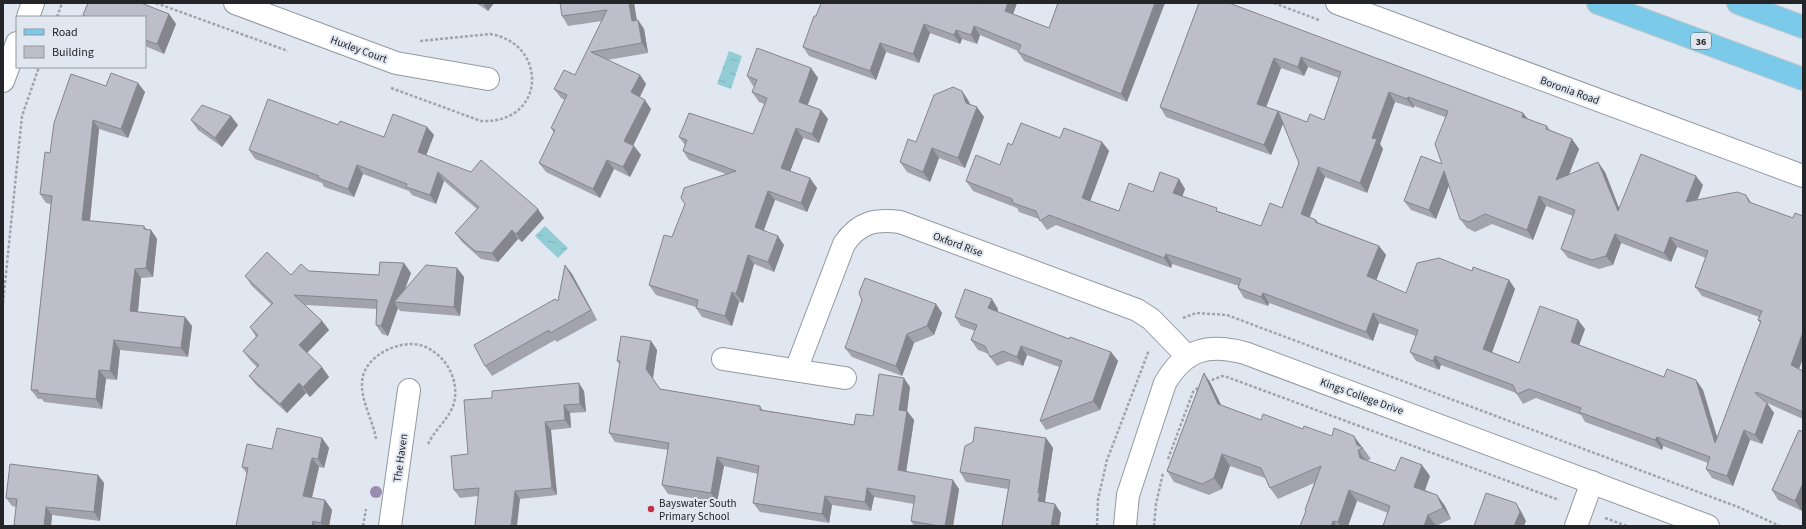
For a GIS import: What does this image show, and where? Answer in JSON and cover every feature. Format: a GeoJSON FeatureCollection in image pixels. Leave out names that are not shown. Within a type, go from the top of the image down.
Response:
{"type":"FeatureCollection","features":[{"type":"Feature","properties":{"kind":"main road","name":"36"},"geometry":{"type":"LineString","coordinates":[[1598,3],[1803,79]]}},
{"type":"Feature","properties":{"kind":"main road"},"geometry":{"type":"LineString","coordinates":[[1738,3],[1803,28]]}},
{"type":"Feature","properties":{"kind":"street"},"geometry":{"type":"LineString","coordinates":[[28,16],[33,3]]}},
{"type":"Feature","properties":{"kind":"street","name":"Huxley Court"},"geometry":{"type":"LineString","coordinates":[[235,3],[396,63],[488,79]]}},
{"type":"Feature","properties":{"kind":"street","name":"Boronia Road"},"geometry":{"type":"LineString","coordinates":[[1337,3],[1803,176]]}},
{"type":"Feature","properties":{"kind":"street"},"geometry":{"type":"LineString","coordinates":[[4,76],[16,46]]}},
{"type":"Feature","properties":{"kind":"street","name":"Oxford Rise"},"geometry":{"type":"LineString","coordinates":[[796,370],[844,244],[850,235],[859,228],[871,222],[884,220],[900,222],[1137,310],[1151,319],[1188,357]]}},
{"type":"Feature","properties":{"kind":"street","name":"Kings College Drive"},"geometry":{"type":"LineString","coordinates":[[1124,526],[1128,495],[1164,383],[1171,372],[1188,357],[1204,349],[1218,347],[1245,353],[1708,526]]}},
{"type":"Feature","properties":{"kind":"street"},"geometry":{"type":"LineString","coordinates":[[723,359],[845,378]]}},
{"type":"Feature","properties":{"kind":"street","name":"The Haven"},"geometry":{"type":"LineString","coordinates":[[390,526],[409,390]]}},
{"type":"Feature","properties":{"kind":"street"},"geometry":{"type":"LineString","coordinates":[[1576,526],[1592,482]]}},
{"type":"Feature","properties":{"kind":"path"},"geometry":{"type":"LineString","coordinates":[[57,16],[62,3]]}},
{"type":"Feature","properties":{"kind":"path"},"geometry":{"type":"LineString","coordinates":[[3,303],[22,116],[39,68]]}},
{"type":"Feature","properties":{"kind":"path"},"geometry":{"type":"LineString","coordinates":[[1176,320],[1196,313],[1227,315],[1738,507],[1780,526]]}},
{"type":"Feature","properties":{"kind":"path"},"geometry":{"type":"LineString","coordinates":[[1097,526],[1098,499],[1107,460],[1149,350]]}},
{"type":"Feature","properties":{"kind":"path"},"geometry":{"type":"LineString","coordinates":[[1167,461],[1193,392],[1199,386],[1222,376],[1566,503]]}},
{"type":"Feature","properties":{"kind":"path"},"geometry":{"type":"LineString","coordinates":[[1154,526],[1156,504],[1164,468]]}},
{"type":"Feature","properties":{"kind":"path"},"geometry":{"type":"LineString","coordinates":[[1603,517],[1627,526]]}},
{"type":"Feature","properties":{"kind":"water"},"geometry":{"type":"Polygon","coordinates":[[[729,51],[742,56],[731,89],[717,84],[729,51]]]}},
{"type":"Feature","properties":{"kind":"water"},"geometry":{"type":"Polygon","coordinates":[[[545,226],[568,248],[558,258],[535,236],[545,226]]]}},
{"type":"Feature","properties":{"kind":"building"},"geometry":{"type":"Polygon","coordinates":[[[88,3],[141,3],[169,14],[157,44],[146,40],[146,16],[83,15],[88,3]]]}},
{"type":"Feature","properties":{"kind":"building"},"geometry":{"type":"Polygon","coordinates":[[[560,3],[629,3],[632,21],[638,20],[642,43],[591,52],[640,75],[631,92],[645,100],[624,141],[634,146],[623,167],[607,160],[593,189],[539,163],[555,130],[551,128],[567,95],[554,89],[564,70],[575,75],[607,10],[562,16],[560,3]]]}},
{"type":"Feature","properties":{"kind":"building"},"geometry":{"type":"Polygon","coordinates":[[[821,3],[1008,3],[1005,11],[1049,28],[1058,3],[1155,3],[1121,94],[1018,52],[1021,45],[974,26],[971,35],[956,30],[954,35],[924,24],[913,54],[880,43],[870,71],[803,47],[814,16],[816,16],[821,3]]]}},
{"type":"Feature","properties":{"kind":"building"},"geometry":{"type":"Polygon","coordinates":[[[1199,3],[1229,3],[1523,113],[1522,117],[1547,126],[1546,129],[1572,139],[1556,180],[1598,162],[1618,211],[1641,154],[1696,176],[1686,202],[1737,192],[1746,195],[1749,202],[1793,218],[1795,213],[1803,216],[1803,332],[1791,365],[1803,371],[1803,412],[1756,392],[1755,393],[1767,403],[1755,435],[1744,430],[1727,476],[1706,469],[1710,457],[1657,437],[1655,440],[1579,412],[1581,408],[1529,389],[1517,394],[1513,385],[1435,356],[1433,361],[1410,352],[1418,330],[1373,313],[1366,332],[1263,293],[1261,297],[1238,288],[1241,279],[1166,254],[1164,258],[1049,215],[1040,221],[1036,211],[1013,203],[1012,199],[966,181],[976,155],[1000,165],[1008,143],[1012,145],[1021,123],[1060,138],[1064,128],[1102,142],[1082,198],[1119,211],[1129,183],[1153,192],[1160,172],[1179,179],[1173,193],[1217,208],[1216,211],[1261,226],[1270,203],[1282,208],[1299,163],[1278,111],[1264,145],[1160,107],[1199,3]],[[1301,57],[1298,67],[1274,58],[1257,104],[1307,122],[1310,114],[1324,120],[1341,72],[1301,57]],[[1389,92],[1372,138],[1377,139],[1360,183],[1318,167],[1301,214],[1316,220],[1315,222],[1379,246],[1367,276],[1406,293],[1417,263],[1439,258],[1472,271],[1473,267],[1509,280],[1483,349],[1519,363],[1540,306],[1578,320],[1571,342],[1664,377],[1667,369],[1696,380],[1715,443],[1761,321],[1758,320],[1762,311],[1695,287],[1708,251],[1670,237],[1664,253],[1615,234],[1606,256],[1592,260],[1561,249],[1575,210],[1539,196],[1527,230],[1485,214],[1469,222],[1460,219],[1444,171],[1429,210],[1404,201],[1421,156],[1442,164],[1435,144],[1448,111],[1408,97],[1407,99],[1389,92]]]}},
{"type":"Feature","properties":{"kind":"building"},"geometry":{"type":"Polygon","coordinates":[[[757,48],[811,68],[799,102],[821,110],[812,134],[796,128],[781,168],[810,178],[801,203],[768,191],[755,227],[778,236],[768,262],[748,255],[736,294],[732,292],[725,316],[696,308],[698,300],[649,285],[664,235],[672,237],[685,204],[681,198],[684,188],[736,171],[683,151],[687,140],[679,137],[689,113],[753,134],[767,98],[752,92],[757,80],[747,76],[757,48]]]}},
{"type":"Feature","properties":{"kind":"building"},"geometry":{"type":"Polygon","coordinates":[[[111,73],[138,83],[121,129],[93,120],[82,220],[144,226],[144,229],[151,230],[146,268],[135,269],[130,311],[185,317],[181,348],[114,340],[110,371],[99,370],[96,399],[38,393],[38,390],[31,390],[52,196],[40,194],[45,152],[50,153],[54,123],[71,74],[106,86],[111,73]]]}},
{"type":"Feature","properties":{"kind":"building"},"geometry":{"type":"Polygon","coordinates":[[[953,87],[962,91],[966,103],[977,107],[958,158],[932,148],[923,172],[900,162],[908,139],[916,142],[934,95],[953,87]]]}},
{"type":"Feature","properties":{"kind":"building"},"geometry":{"type":"Polygon","coordinates":[[[268,99],[338,125],[340,121],[384,137],[393,114],[427,127],[418,152],[471,172],[481,160],[538,209],[516,234],[512,230],[492,253],[475,251],[455,233],[479,207],[438,172],[430,195],[406,187],[407,184],[357,165],[348,189],[318,178],[319,176],[249,150],[268,99]]]}},
{"type":"Feature","properties":{"kind":"building"},"geometry":{"type":"Polygon","coordinates":[[[202,105],[231,116],[215,138],[191,120],[202,105]]]}},
{"type":"Feature","properties":{"kind":"building"},"geometry":{"type":"Polygon","coordinates":[[[267,252],[291,275],[301,264],[309,271],[379,275],[380,262],[404,263],[381,326],[376,325],[377,300],[294,295],[322,321],[299,345],[322,367],[303,387],[299,383],[280,404],[249,376],[259,365],[243,351],[258,335],[250,327],[273,303],[245,276],[267,252]]]}},
{"type":"Feature","properties":{"kind":"building"},"geometry":{"type":"Polygon","coordinates":[[[426,265],[457,268],[454,307],[394,302],[426,265]]]}},
{"type":"Feature","properties":{"kind":"building"},"geometry":{"type":"Polygon","coordinates":[[[565,265],[591,310],[550,333],[549,330],[485,366],[474,345],[555,299],[558,301],[565,265]]]}},
{"type":"Feature","properties":{"kind":"building"},"geometry":{"type":"Polygon","coordinates":[[[865,278],[936,304],[927,326],[907,334],[896,366],[845,348],[862,300],[859,293],[865,278]]]}},
{"type":"Feature","properties":{"kind":"building"},"geometry":{"type":"Polygon","coordinates":[[[965,289],[992,299],[988,308],[1069,339],[1070,337],[1111,352],[1093,401],[1040,421],[1062,361],[1021,346],[1017,357],[1003,351],[990,357],[985,346],[971,340],[977,325],[955,317],[965,289]]]}},
{"type":"Feature","properties":{"kind":"building"},"geometry":{"type":"Polygon","coordinates":[[[621,336],[651,341],[646,369],[660,389],[760,406],[760,410],[854,425],[856,414],[873,416],[879,374],[904,378],[899,410],[907,411],[898,470],[953,480],[945,526],[911,521],[915,496],[867,488],[865,502],[825,496],[822,514],[753,503],[759,466],[717,457],[711,493],[662,485],[669,443],[609,433],[620,361],[617,361],[621,336]]]}},
{"type":"Feature","properties":{"kind":"building"},"geometry":{"type":"Polygon","coordinates":[[[1204,373],[1218,404],[1261,420],[1263,414],[1303,429],[1304,426],[1332,436],[1334,428],[1354,436],[1357,445],[1363,448],[1358,450],[1360,458],[1395,471],[1401,457],[1422,465],[1414,487],[1437,495],[1443,508],[1428,515],[1424,526],[1383,526],[1390,506],[1349,490],[1338,522],[1333,521],[1331,526],[1300,526],[1321,466],[1270,488],[1261,468],[1222,454],[1214,478],[1202,484],[1167,471],[1204,373]]]}},
{"type":"Feature","properties":{"kind":"building"},"geometry":{"type":"Polygon","coordinates":[[[579,383],[580,404],[564,405],[565,420],[545,422],[552,488],[515,491],[511,526],[475,526],[479,488],[454,490],[451,456],[468,454],[464,400],[492,398],[492,391],[579,383]]]}},
{"type":"Feature","properties":{"kind":"building"},"geometry":{"type":"Polygon","coordinates":[[[975,427],[1046,438],[1038,501],[1055,504],[1051,526],[1002,526],[1010,480],[960,472],[965,446],[973,442],[975,427]]]}},
{"type":"Feature","properties":{"kind":"building"},"geometry":{"type":"Polygon","coordinates":[[[277,428],[322,438],[318,459],[312,458],[303,496],[325,500],[321,523],[313,521],[312,526],[236,526],[248,468],[242,467],[247,444],[272,449],[277,428]]]}},
{"type":"Feature","properties":{"kind":"building"},"geometry":{"type":"Polygon","coordinates":[[[1799,430],[1803,432],[1803,483],[1795,501],[1772,490],[1799,430]]]}},
{"type":"Feature","properties":{"kind":"building"},"geometry":{"type":"Polygon","coordinates":[[[10,464],[98,475],[94,512],[46,507],[44,526],[14,525],[17,499],[6,498],[10,464]]]}},
{"type":"Feature","properties":{"kind":"building"},"geometry":{"type":"Polygon","coordinates":[[[1486,493],[1516,503],[1520,512],[1514,526],[1474,526],[1486,493]]]}},
{"type":"Feature","properties":{"kind":"place","name":"Bayswater South Primary School"},"geometry":{"type":"Point","coordinates":[651,509]}}]}
